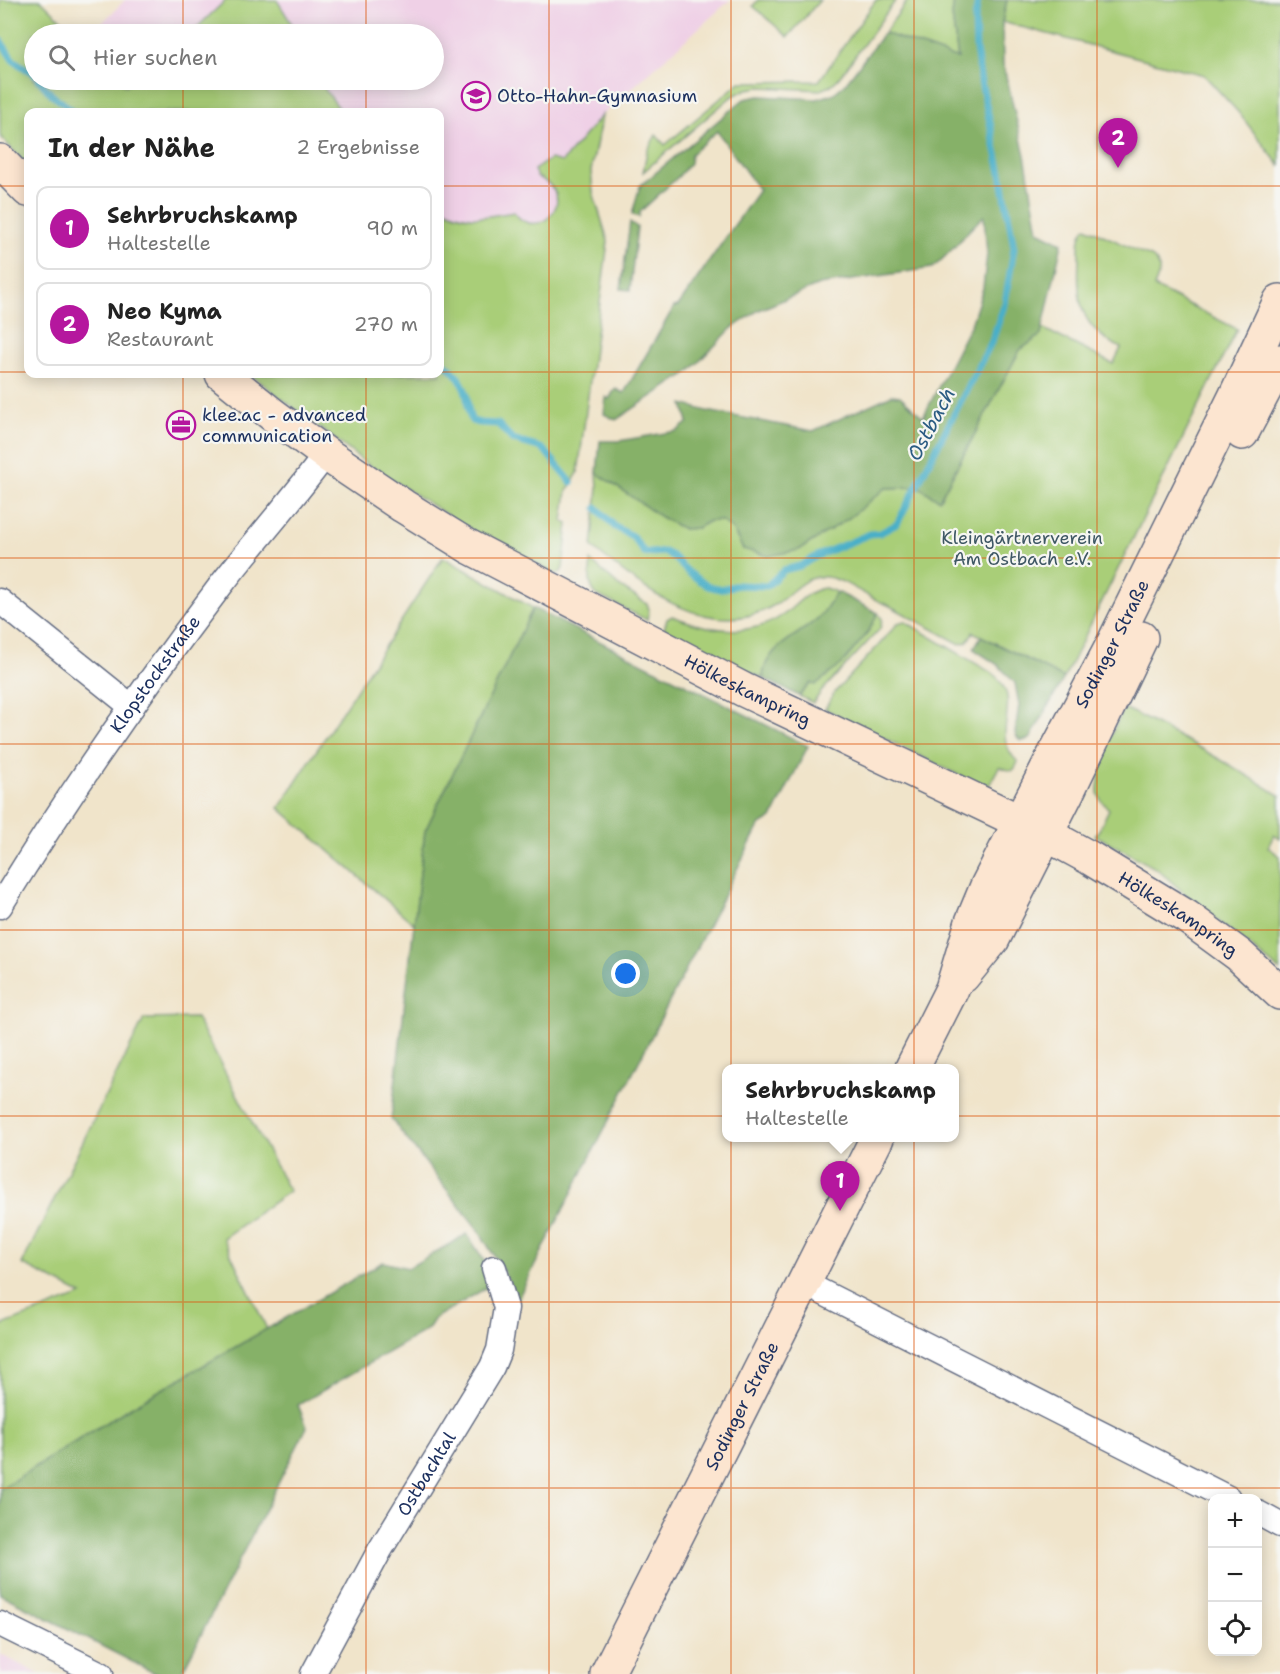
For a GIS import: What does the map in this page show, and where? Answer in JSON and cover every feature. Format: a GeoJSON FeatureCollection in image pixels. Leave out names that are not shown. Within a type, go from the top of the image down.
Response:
{"type":"FeatureCollection","features":[{"type":"Feature","properties":{"kind":"main road","name":"Sodinger Straße"},"geometry":{"type":"LineString","coordinates":[[914,1064],[952,990],[993,939],[1033,828],[1111,648],[1280,301]]}},
{"type":"Feature","properties":{"kind":"main road","name":"Sodinger Straße"},"geometry":{"type":"LineString","coordinates":[[1033,828],[1151,615],[1280,361]]}},
{"type":"Feature","properties":{"kind":"main road","name":"Hölkeskampring"},"geometry":{"type":"LineString","coordinates":[[227,378],[326,454],[468,546],[744,690],[1033,828],[1090,858],[1187,917],[1239,955],[1280,993]]}},
{"type":"Feature","properties":{"kind":"main road","name":"Sodinger Straße"},"geometry":{"type":"LineString","coordinates":[[608,1674],[875,1142]]}},
{"type":"Feature","properties":{"kind":"street","name":"Klopstockstraße"},"geometry":{"type":"LineString","coordinates":[[0,906],[42,837],[132,707],[222,584],[326,454]]}},
{"type":"Feature","properties":{"kind":"street"},"geometry":{"type":"LineString","coordinates":[[0,601],[132,707]]}},
{"type":"Feature","properties":{"kind":"street","name":"Ostbachtal"},"geometry":{"type":"LineString","coordinates":[[313,1674],[380,1550],[492,1367],[499,1350],[506,1308],[494,1268]]}},
{"type":"Feature","properties":{"kind":"street"},"geometry":{"type":"LineString","coordinates":[[804,1284],[1220,1494]]}},
{"type":"Feature","properties":{"kind":"street"},"geometry":{"type":"LineString","coordinates":[[1262,1516],[1280,1525]]}},
{"type":"Feature","properties":{"kind":"street"},"geometry":{"type":"LineString","coordinates":[[0,1624],[101,1674]]}},
{"type":"Feature","properties":{"kind":"shaded area"},"geometry":{"type":"Polygon","coordinates":[[[125,0],[226,0],[201,24],[101,24],[125,0]]]}},
{"type":"Feature","properties":{"kind":"shaded area","name":"Otto-Hahn-Gymnasium"},"geometry":{"type":"Polygon","coordinates":[[[277,0],[730,0],[602,115],[562,162],[537,177],[552,186],[557,200],[552,214],[541,223],[532,224],[517,217],[514,212],[473,218],[444,208],[444,108],[339,108],[326,90],[444,90],[444,24],[292,24],[277,0]]]}},
{"type":"Feature","properties":{"kind":"shaded area"},"geometry":{"type":"Polygon","coordinates":[[[0,1654],[39,1674],[0,1674],[0,1654]]]}},
{"type":"Feature","properties":{"kind":"green space"},"geometry":{"type":"Polygon","coordinates":[[[0,0],[41,0],[66,24],[24,24],[24,90],[326,90],[339,108],[24,108],[24,162],[0,136],[0,0]]]}},
{"type":"Feature","properties":{"kind":"green space"},"geometry":{"type":"Polygon","coordinates":[[[226,0],[277,0],[292,24],[201,24],[226,0]]]}},
{"type":"Feature","properties":{"kind":"green space"},"geometry":{"type":"Polygon","coordinates":[[[758,0],[820,0],[788,37],[753,6],[758,0]]]}},
{"type":"Feature","properties":{"kind":"green space"},"geometry":{"type":"Polygon","coordinates":[[[876,0],[896,0],[839,78],[830,86],[821,90],[760,87],[747,89],[731,97],[643,172],[647,151],[656,135],[665,145],[740,82],[819,81],[876,0]]]}},
{"type":"Feature","properties":{"kind":"green space"},"geometry":{"type":"Polygon","coordinates":[[[908,0],[954,0],[952,16],[958,59],[884,33],[908,0]]]}},
{"type":"Feature","properties":{"kind":"green space"},"geometry":{"type":"Polygon","coordinates":[[[954,0],[1007,0],[1002,22],[1003,64],[1025,155],[1038,231],[1062,243],[1041,335],[1020,350],[939,500],[919,487],[886,488],[849,518],[799,550],[768,556],[743,549],[733,530],[722,521],[709,521],[697,528],[683,529],[661,517],[597,473],[600,441],[619,441],[677,431],[688,422],[683,404],[707,411],[813,431],[892,395],[900,396],[923,417],[972,322],[983,288],[987,254],[984,216],[932,268],[819,285],[759,310],[731,329],[689,372],[616,420],[604,414],[606,397],[609,399],[615,389],[624,393],[674,307],[678,306],[759,190],[717,131],[691,154],[690,163],[640,212],[639,217],[632,214],[640,186],[744,99],[759,96],[817,99],[833,94],[845,84],[884,33],[958,59],[952,16],[954,0]]]}},
{"type":"Feature","properties":{"kind":"green space"},"geometry":{"type":"Polygon","coordinates":[[[1007,0],[1280,0],[1280,166],[1238,112],[1204,75],[1002,22],[1007,0]]]}},
{"type":"Feature","properties":{"kind":"green space"},"geometry":{"type":"Polygon","coordinates":[[[602,115],[591,171],[593,192],[608,241],[578,473],[567,491],[563,521],[568,524],[563,568],[560,573],[556,574],[485,539],[367,464],[255,378],[444,378],[444,208],[467,217],[485,217],[514,212],[523,221],[534,224],[544,221],[556,205],[556,195],[550,185],[537,177],[534,170],[550,159],[562,162],[602,115]]]}},
{"type":"Feature","properties":{"kind":"green space"},"geometry":{"type":"Polygon","coordinates":[[[630,222],[637,227],[630,290],[621,289],[630,222]]]}},
{"type":"Feature","properties":{"kind":"green space","name":"Kleingärtnerverein Am Ostbach e.V."},"geometry":{"type":"Polygon","coordinates":[[[1086,227],[1153,258],[1159,268],[1154,287],[1237,329],[1064,678],[973,632],[967,642],[960,644],[849,585],[826,577],[818,577],[805,582],[776,604],[751,615],[727,618],[702,615],[678,606],[654,593],[632,579],[592,547],[598,488],[597,473],[661,517],[683,529],[697,528],[709,521],[722,521],[733,530],[743,549],[799,550],[849,518],[886,488],[919,487],[940,499],[1020,350],[1041,335],[1042,328],[1113,364],[1121,348],[1096,331],[1089,322],[1080,300],[1079,245],[1080,237],[1086,227]]]}},
{"type":"Feature","properties":{"kind":"green space"},"geometry":{"type":"Polygon","coordinates":[[[443,557],[533,608],[425,831],[414,924],[279,808],[443,557]]]}},
{"type":"Feature","properties":{"kind":"green space"},"geometry":{"type":"Polygon","coordinates":[[[591,561],[619,586],[647,604],[649,609],[647,620],[597,595],[590,583],[591,561]]]}},
{"type":"Feature","properties":{"kind":"green space"},"geometry":{"type":"Polygon","coordinates":[[[825,588],[839,593],[835,594],[824,612],[814,622],[777,649],[765,666],[763,678],[752,673],[750,675],[664,629],[667,619],[672,616],[699,625],[728,630],[756,627],[770,623],[802,598],[825,588]]]}},
{"type":"Feature","properties":{"kind":"green space"},"geometry":{"type":"Polygon","coordinates":[[[839,593],[878,613],[867,634],[841,665],[815,685],[811,683],[799,696],[763,678],[765,666],[777,649],[814,622],[824,612],[835,594],[839,593]]]}},
{"type":"Feature","properties":{"kind":"green space"},"geometry":{"type":"Polygon","coordinates":[[[533,608],[808,746],[772,818],[759,826],[508,1318],[514,1291],[499,1264],[477,1228],[391,1119],[425,831],[533,608]]]}},
{"type":"Feature","properties":{"kind":"green space"},"geometry":{"type":"Polygon","coordinates":[[[878,613],[882,619],[880,629],[813,703],[799,696],[867,634],[878,613]]]}},
{"type":"Feature","properties":{"kind":"green space"},"geometry":{"type":"Polygon","coordinates":[[[904,621],[992,673],[1002,684],[1007,695],[1008,706],[1005,740],[1009,751],[1018,762],[1012,771],[999,767],[987,789],[825,709],[835,692],[898,623],[904,621]]]}},
{"type":"Feature","properties":{"kind":"green space"},"geometry":{"type":"Polygon","coordinates":[[[981,636],[1064,678],[1030,739],[1022,741],[1015,733],[1019,705],[1015,683],[998,665],[974,648],[981,636]]]}},
{"type":"Feature","properties":{"kind":"green space"},"geometry":{"type":"Polygon","coordinates":[[[1124,708],[1242,772],[1280,796],[1280,839],[1274,835],[1268,847],[1280,856],[1280,971],[1157,869],[1095,835],[1109,809],[1099,797],[1099,773],[1096,767],[1124,708]]]}},
{"type":"Feature","properties":{"kind":"green space"},"geometry":{"type":"Polygon","coordinates":[[[196,1018],[289,1191],[223,1238],[267,1329],[126,1410],[0,1489],[0,1326],[82,1295],[22,1264],[144,1019],[196,1018]]]}},
{"type":"Feature","properties":{"kind":"green space"},"geometry":{"type":"Polygon","coordinates":[[[467,1234],[487,1265],[493,1284],[435,1318],[428,1329],[298,1405],[307,1427],[181,1674],[156,1674],[0,1594],[0,1489],[126,1410],[383,1262],[408,1268],[467,1234]]]}},
{"type":"Feature","properties":{"kind":"waterway","name":"Ostbach"},"geometry":{"type":"LineString","coordinates":[[597,508],[615,527],[632,536],[644,552],[664,552],[708,586],[721,589],[738,585],[767,586],[784,570],[800,566],[817,556],[870,534],[880,533],[897,524],[992,341],[1005,303],[1014,248],[1001,173],[980,77],[975,19],[978,0]]}},
{"type":"Feature","properties":{"kind":"waterway","name":"Ostbach"},"geometry":{"type":"LineString","coordinates":[[0,40],[13,60],[24,67]]}},
{"type":"Feature","properties":{"kind":"waterway","name":"Ostbach"},"geometry":{"type":"LineString","coordinates":[[48,90],[70,108]]}},
{"type":"Feature","properties":{"kind":"waterway","name":"Ostbach"},"geometry":{"type":"LineString","coordinates":[[444,363],[462,383],[472,421],[498,424],[513,440],[541,448],[571,482]]}},
{"type":"Feature","properties":{"kind":"place","name":"Otto-Hahn-Gymnasium"},"geometry":{"type":"Point","coordinates":[476,96]}},
{"type":"Feature","properties":{"kind":"place","name":"Neo Kyma"},"geometry":{"type":"Point","coordinates":[1118,168]}},
{"type":"Feature","properties":{"kind":"place","name":"klee.ac - advanced communication"},"geometry":{"type":"Point","coordinates":[181,425]}},
{"type":"Feature","properties":{"kind":"place","name":"Sehrbruchskamp"},"geometry":{"type":"Point","coordinates":[840,1211]}}]}
